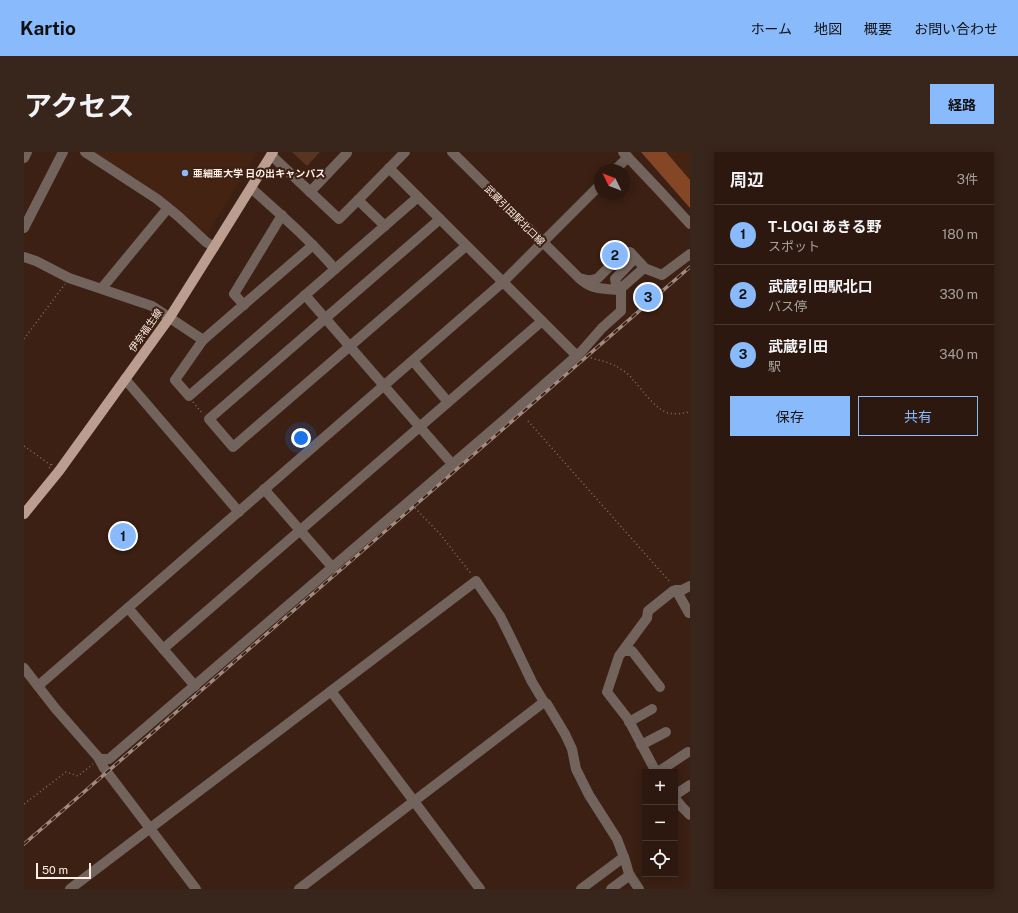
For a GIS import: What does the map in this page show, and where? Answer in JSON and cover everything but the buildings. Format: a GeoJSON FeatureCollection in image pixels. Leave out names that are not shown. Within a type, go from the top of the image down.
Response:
{"type":"FeatureCollection","features":[{"type":"Feature","properties":{"kind":"main road","name":"伊奈福生線"},"geometry":{"type":"LineString","coordinates":[[24,514],[53,467],[125,379],[170,317],[272,154]]}},
{"type":"Feature","properties":{"kind":"street"},"geometry":{"type":"LineString","coordinates":[[24,158],[27,152]]}},
{"type":"Feature","properties":{"kind":"street"},"geometry":{"type":"LineString","coordinates":[[24,228],[63,152]]}},
{"type":"Feature","properties":{"kind":"street"},"geometry":{"type":"LineString","coordinates":[[85,152],[157,199],[206,242],[214,247]]}},
{"type":"Feature","properties":{"kind":"street"},"geometry":{"type":"LineString","coordinates":[[310,192],[347,153],[346,152]]}},
{"type":"Feature","properties":{"kind":"street","name":"武蔵引田駅北口線"},"geometry":{"type":"LineString","coordinates":[[452,152],[585,284],[619,290],[621,288]]}},
{"type":"Feature","properties":{"kind":"street"},"geometry":{"type":"LineString","coordinates":[[272,154],[339,219],[400,154]]}},
{"type":"Feature","properties":{"kind":"street"},"geometry":{"type":"LineString","coordinates":[[619,164],[625,155],[690,224]]}},
{"type":"Feature","properties":{"kind":"street"},"geometry":{"type":"LineString","coordinates":[[388,168],[542,321],[579,354]]}},
{"type":"Feature","properties":{"kind":"street"},"geometry":{"type":"LineString","coordinates":[[250,188],[282,215],[335,269]]}},
{"type":"Feature","properties":{"kind":"street"},"geometry":{"type":"LineString","coordinates":[[38,686],[503,282],[594,192]]}},
{"type":"Feature","properties":{"kind":"street"},"geometry":{"type":"LineString","coordinates":[[313,246],[204,340],[175,380],[189,396],[418,197]]}},
{"type":"Feature","properties":{"kind":"street"},"geometry":{"type":"LineString","coordinates":[[358,200],[385,226]]}},
{"type":"Feature","properties":{"kind":"street"},"geometry":{"type":"LineString","coordinates":[[102,288],[168,208]]}},
{"type":"Feature","properties":{"kind":"street"},"geometry":{"type":"LineString","coordinates":[[244,305],[234,294],[282,215]]}},
{"type":"Feature","properties":{"kind":"street"},"geometry":{"type":"LineString","coordinates":[[440,219],[209,419],[233,447],[466,246]]}},
{"type":"Feature","properties":{"kind":"street"},"geometry":{"type":"LineString","coordinates":[[579,278],[593,281],[598,278],[624,252],[630,252],[644,268],[662,275],[690,254]]}},
{"type":"Feature","properties":{"kind":"street"},"geometry":{"type":"LineString","coordinates":[[24,257],[36,261],[69,278],[152,306],[204,340]]}},
{"type":"Feature","properties":{"kind":"street"},"geometry":{"type":"LineString","coordinates":[[621,288],[616,284],[615,279],[635,258]]}},
{"type":"Feature","properties":{"kind":"street"},"geometry":{"type":"LineString","coordinates":[[100,759],[109,759],[453,465],[579,354],[602,328],[621,311],[621,288],[644,268]]}},
{"type":"Feature","properties":{"kind":"street"},"geometry":{"type":"LineString","coordinates":[[305,295],[453,465]]}},
{"type":"Feature","properties":{"kind":"street"},"geometry":{"type":"LineString","coordinates":[[163,648],[542,321]]}},
{"type":"Feature","properties":{"kind":"street"},"geometry":{"type":"LineString","coordinates":[[412,361],[448,402]]}},
{"type":"Feature","properties":{"kind":"street"},"geometry":{"type":"LineString","coordinates":[[125,379],[239,512]]}},
{"type":"Feature","properties":{"kind":"street"},"geometry":{"type":"LineString","coordinates":[[264,490],[333,568]]}},
{"type":"Feature","properties":{"kind":"street"},"geometry":{"type":"LineString","coordinates":[[70,889],[476,581],[500,616],[532,682],[566,734],[572,749],[576,769],[589,795],[617,840],[630,875],[639,889]]}},
{"type":"Feature","properties":{"kind":"street"},"geometry":{"type":"LineString","coordinates":[[655,769],[629,722],[607,692],[619,656],[647,618],[648,611],[673,591],[682,590],[690,586]]}},
{"type":"Feature","properties":{"kind":"street"},"geometry":{"type":"LineString","coordinates":[[676,590],[689,613]]}},
{"type":"Feature","properties":{"kind":"street"},"geometry":{"type":"LineString","coordinates":[[128,608],[195,686]]}},
{"type":"Feature","properties":{"kind":"street"},"geometry":{"type":"LineString","coordinates":[[623,651],[632,651],[660,687]]}},
{"type":"Feature","properties":{"kind":"street"},"geometry":{"type":"LineString","coordinates":[[24,668],[55,708],[100,759],[104,768],[196,889]]}},
{"type":"Feature","properties":{"kind":"street"},"geometry":{"type":"LineString","coordinates":[[331,691],[480,889]]}},
{"type":"Feature","properties":{"kind":"street"},"geometry":{"type":"LineString","coordinates":[[299,889],[544,702]]}},
{"type":"Feature","properties":{"kind":"street"},"geometry":{"type":"LineString","coordinates":[[629,722],[652,709]]}},
{"type":"Feature","properties":{"kind":"street"},"geometry":{"type":"LineString","coordinates":[[642,745],[666,732]]}},
{"type":"Feature","properties":{"kind":"street"},"geometry":{"type":"LineString","coordinates":[[662,769],[688,752]]}},
{"type":"Feature","properties":{"kind":"street"},"geometry":{"type":"LineString","coordinates":[[678,795],[690,785]]}},
{"type":"Feature","properties":{"kind":"street"},"geometry":{"type":"LineString","coordinates":[[678,801],[690,814]]}},
{"type":"Feature","properties":{"kind":"street"},"geometry":{"type":"LineString","coordinates":[[581,889],[624,857]]}},
{"type":"Feature","properties":{"kind":"street"},"geometry":{"type":"LineString","coordinates":[[611,889],[630,875]]}},
{"type":"Feature","properties":{"kind":"path"},"geometry":{"type":"LineString","coordinates":[[24,339],[69,278]]}},
{"type":"Feature","properties":{"kind":"path"},"geometry":{"type":"LineString","coordinates":[[579,354],[619,367],[632,378],[652,402],[661,410],[667,413],[676,414],[690,412]]}},
{"type":"Feature","properties":{"kind":"path"},"geometry":{"type":"LineString","coordinates":[[189,396],[190,400],[206,418],[209,419]]}},
{"type":"Feature","properties":{"kind":"path"},"geometry":{"type":"LineString","coordinates":[[528,421],[676,590]]}},
{"type":"Feature","properties":{"kind":"path"},"geometry":{"type":"LineString","coordinates":[[24,446],[53,467]]}},
{"type":"Feature","properties":{"kind":"path"},"geometry":{"type":"LineString","coordinates":[[410,502],[440,534],[476,581]]}},
{"type":"Feature","properties":{"kind":"path"},"geometry":{"type":"LineString","coordinates":[[24,804],[66,772],[78,776],[100,759]]}},
{"type":"Feature","properties":{"kind":"shaded area","name":"亜細亜大学 日の出キャンパス"},"geometry":{"type":"Polygon","coordinates":[[[92,152],[257,152],[206,236],[92,152]]]}},
{"type":"Feature","properties":{"kind":"shaded area"},"geometry":{"type":"Polygon","coordinates":[[[292,152],[320,152],[307,166],[292,152]]]}},
{"type":"Feature","properties":{"kind":"shaded area"},"geometry":{"type":"Polygon","coordinates":[[[641,152],[690,152],[690,208],[641,152]]]}},
{"type":"Feature","properties":{"kind":"shaded area"},"geometry":{"type":"Polygon","coordinates":[[[641,152],[666,152],[690,180],[690,208],[641,152]]]}},
{"type":"Feature","properties":{"kind":"railway"},"geometry":{"type":"LineString","coordinates":[[24,844],[690,267]]}},
{"type":"Feature","properties":{"kind":"place","name":"亜細亜大学 日の出キャンパス"},"geometry":{"type":"Point","coordinates":[185,173]}},
{"type":"Feature","properties":{"kind":"place","name":"武蔵引田駅北口"},"geometry":{"type":"Point","coordinates":[615,255]}},
{"type":"Feature","properties":{"kind":"place","name":"武蔵引田"},"geometry":{"type":"Point","coordinates":[648,297]}},
{"type":"Feature","properties":{"kind":"place","name":"T-LOGI あきる野"},"geometry":{"type":"Point","coordinates":[123,536]}}]}
